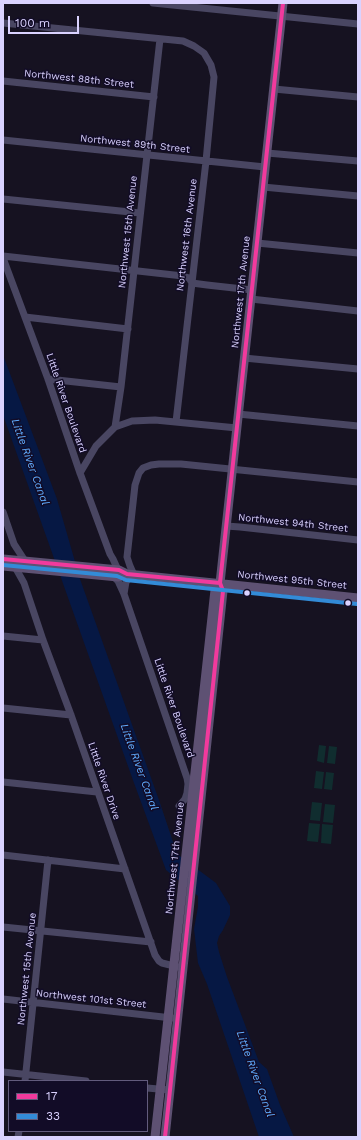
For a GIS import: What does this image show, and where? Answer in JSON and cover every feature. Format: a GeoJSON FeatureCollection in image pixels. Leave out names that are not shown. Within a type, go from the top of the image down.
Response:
{"type":"FeatureCollection","features":[{"type":"Feature","properties":{"kind":"main road","name":"Northwest 17th Avenue"},"geometry":{"type":"LineString","coordinates":[[179,967],[186,854],[202,751],[210,716],[209,681],[223,591],[220,583],[283,3]]}},
{"type":"Feature","properties":{"kind":"main road","name":"Northwest 95th Street"},"geometry":{"type":"LineString","coordinates":[[7,563],[122,573],[358,598]]}},
{"type":"Feature","properties":{"kind":"main road","name":"Northwest 95th Street"},"geometry":{"type":"LineString","coordinates":[[80,570],[101,568],[122,573]]}},
{"type":"Feature","properties":{"kind":"main road","name":"Northwest 17th Avenue"},"geometry":{"type":"LineString","coordinates":[[155,1137],[165,1090],[179,967],[191,892],[202,751],[204,695],[209,681]]}},
{"type":"Feature","properties":{"kind":"main road"},"geometry":{"type":"LineString","coordinates":[[204,695],[206,712],[210,716]]}},
{"type":"Feature","properties":{"kind":"main road","name":"Northwest 17th Avenue"},"geometry":{"type":"LineString","coordinates":[[165,1090],[165,1137]]}},
{"type":"Feature","properties":{"kind":"street"},"geometry":{"type":"LineString","coordinates":[[153,3],[358,24]]}},
{"type":"Feature","properties":{"kind":"street"},"geometry":{"type":"LineString","coordinates":[[3,22],[160,39]]}},
{"type":"Feature","properties":{"kind":"street","name":"Northwest 16th Avenue"},"geometry":{"type":"LineString","coordinates":[[160,39],[183,42],[194,46],[204,53],[211,65],[214,78],[176,422]]}},
{"type":"Feature","properties":{"kind":"street","name":"Northwest 15th Avenue"},"geometry":{"type":"LineString","coordinates":[[115,427],[128,329],[160,39]]}},
{"type":"Feature","properties":{"kind":"street","name":"Northwest 88th Street"},"geometry":{"type":"LineString","coordinates":[[3,81],[154,97]]}},
{"type":"Feature","properties":{"kind":"street"},"geometry":{"type":"LineString","coordinates":[[274,89],[358,97]]}},
{"type":"Feature","properties":{"kind":"street","name":"Northwest 89th Street"},"geometry":{"type":"LineString","coordinates":[[3,140],[265,167]]}},
{"type":"Feature","properties":{"kind":"street"},"geometry":{"type":"LineString","coordinates":[[267,153],[358,161]]}},
{"type":"Feature","properties":{"kind":"street"},"geometry":{"type":"LineString","coordinates":[[263,187],[358,196]]}},
{"type":"Feature","properties":{"kind":"street"},"geometry":{"type":"LineString","coordinates":[[3,199],[140,213]]}},
{"type":"Feature","properties":{"kind":"street"},"geometry":{"type":"LineString","coordinates":[[257,243],[358,253]]}},
{"type":"Feature","properties":{"kind":"street"},"geometry":{"type":"LineString","coordinates":[[3,257],[183,276],[189,278],[192,283],[358,311]]}},
{"type":"Feature","properties":{"kind":"street","name":"Little River Boulevard"},"geometry":{"type":"LineString","coordinates":[[3,257],[110,554],[122,573],[118,581],[124,594],[187,778],[187,793],[179,806]]}},
{"type":"Feature","properties":{"kind":"street"},"geometry":{"type":"LineString","coordinates":[[25,317],[128,329]]}},
{"type":"Feature","properties":{"kind":"street"},"geometry":{"type":"LineString","coordinates":[[244,358],[358,369]]}},
{"type":"Feature","properties":{"kind":"street"},"geometry":{"type":"LineString","coordinates":[[48,379],[121,387]]}},
{"type":"Feature","properties":{"kind":"street"},"geometry":{"type":"LineString","coordinates":[[238,414],[358,426]]}},
{"type":"Feature","properties":{"kind":"street"},"geometry":{"type":"LineString","coordinates":[[80,473],[96,446],[115,427],[132,421],[155,420],[237,428]]}},
{"type":"Feature","properties":{"kind":"street"},"geometry":{"type":"LineString","coordinates":[[122,573],[127,557],[135,486],[139,473],[143,468],[159,464],[174,464],[358,482]]}},
{"type":"Feature","properties":{"kind":"street"},"geometry":{"type":"LineString","coordinates":[[3,512],[14,544],[27,565],[24,583]]}},
{"type":"Feature","properties":{"kind":"street","name":"Northwest 94th Street"},"geometry":{"type":"LineString","coordinates":[[226,526],[240,526],[358,540]]}},
{"type":"Feature","properties":{"kind":"street"},"geometry":{"type":"LineString","coordinates":[[7,563],[13,553],[14,544]]}},
{"type":"Feature","properties":{"kind":"street"},"geometry":{"type":"LineString","coordinates":[[101,568],[107,565],[110,554]]}},
{"type":"Feature","properties":{"kind":"street"},"geometry":{"type":"LineString","coordinates":[[122,573],[130,566],[127,557]]}},
{"type":"Feature","properties":{"kind":"street","name":"Little River Drive"},"geometry":{"type":"LineString","coordinates":[[7,563],[24,583],[155,954],[159,961],[179,967]]}},
{"type":"Feature","properties":{"kind":"street"},"geometry":{"type":"LineString","coordinates":[[122,573],[130,577],[126,582],[124,594]]}},
{"type":"Feature","properties":{"kind":"street"},"geometry":{"type":"LineString","coordinates":[[3,636],[43,640]]}},
{"type":"Feature","properties":{"kind":"street"},"geometry":{"type":"LineString","coordinates":[[3,708],[71,715]]}},
{"type":"Feature","properties":{"kind":"street"},"geometry":{"type":"LineString","coordinates":[[3,782],[97,792]]}},
{"type":"Feature","properties":{"kind":"street"},"geometry":{"type":"LineString","coordinates":[[3,855],[125,869]]}},
{"type":"Feature","properties":{"kind":"street","name":"Northwest 15th Avenue"},"geometry":{"type":"LineString","coordinates":[[25,1078],[48,860]]}},
{"type":"Feature","properties":{"kind":"street"},"geometry":{"type":"LineString","coordinates":[[3,927],[151,942]]}},
{"type":"Feature","properties":{"kind":"street","name":"Northwest 101st Street"},"geometry":{"type":"LineString","coordinates":[[3,999],[173,1018]]}},
{"type":"Feature","properties":{"kind":"street"},"geometry":{"type":"LineString","coordinates":[[3,1072],[25,1078],[66,1080]]}},
{"type":"Feature","properties":{"kind":"street"},"geometry":{"type":"LineString","coordinates":[[148,1088],[165,1090]]}},
{"type":"Feature","properties":{"kind":"green space"},"geometry":{"type":"Polygon","coordinates":[[[319,745],[326,746],[324,763],[317,761],[319,745]]]}},
{"type":"Feature","properties":{"kind":"green space"},"geometry":{"type":"Polygon","coordinates":[[[329,746],[337,747],[335,764],[327,763],[329,746]]]}},
{"type":"Feature","properties":{"kind":"green space"},"geometry":{"type":"Polygon","coordinates":[[[316,771],[324,772],[322,789],[314,788],[316,771]]]}},
{"type":"Feature","properties":{"kind":"green space"},"geometry":{"type":"Polygon","coordinates":[[[326,772],[334,773],[332,790],[324,789],[326,772]]]}},
{"type":"Feature","properties":{"kind":"green space"},"geometry":{"type":"Polygon","coordinates":[[[312,802],[322,803],[320,821],[310,820],[312,802]]]}},
{"type":"Feature","properties":{"kind":"green space"},"geometry":{"type":"Polygon","coordinates":[[[325,804],[335,805],[333,823],[323,822],[325,804]]]}},
{"type":"Feature","properties":{"kind":"green space"},"geometry":{"type":"Polygon","coordinates":[[[309,823],[320,824],[318,842],[307,841],[309,823]]]}},
{"type":"Feature","properties":{"kind":"green space"},"geometry":{"type":"Polygon","coordinates":[[[322,824],[333,825],[331,844],[321,843],[322,824]]]}},
{"type":"Feature","properties":{"kind":"water","name":"Little River Canal"},"geometry":{"type":"Polygon","coordinates":[[[3,355],[57,499],[80,579],[177,854],[216,883],[230,906],[230,915],[217,943],[219,952],[259,1062],[267,1069],[280,1105],[294,1137],[259,1137],[207,984],[198,963],[194,929],[198,907],[198,896],[166,870],[3,415],[3,355]]]}},
{"type":"Feature","properties":{"kind":"transit line","name":"17"},"geometry":{"type":"LineString","coordinates":[[165,1137],[223,591],[220,583],[283,3]]}},
{"type":"Feature","properties":{"kind":"transit line","name":"17"},"geometry":{"type":"LineString","coordinates":[[3,559],[119,570],[127,574],[220,583]]}},
{"type":"Feature","properties":{"kind":"transit line","name":"33"},"geometry":{"type":"LineString","coordinates":[[3,565],[117,576],[126,580],[357,604]]}}]}
